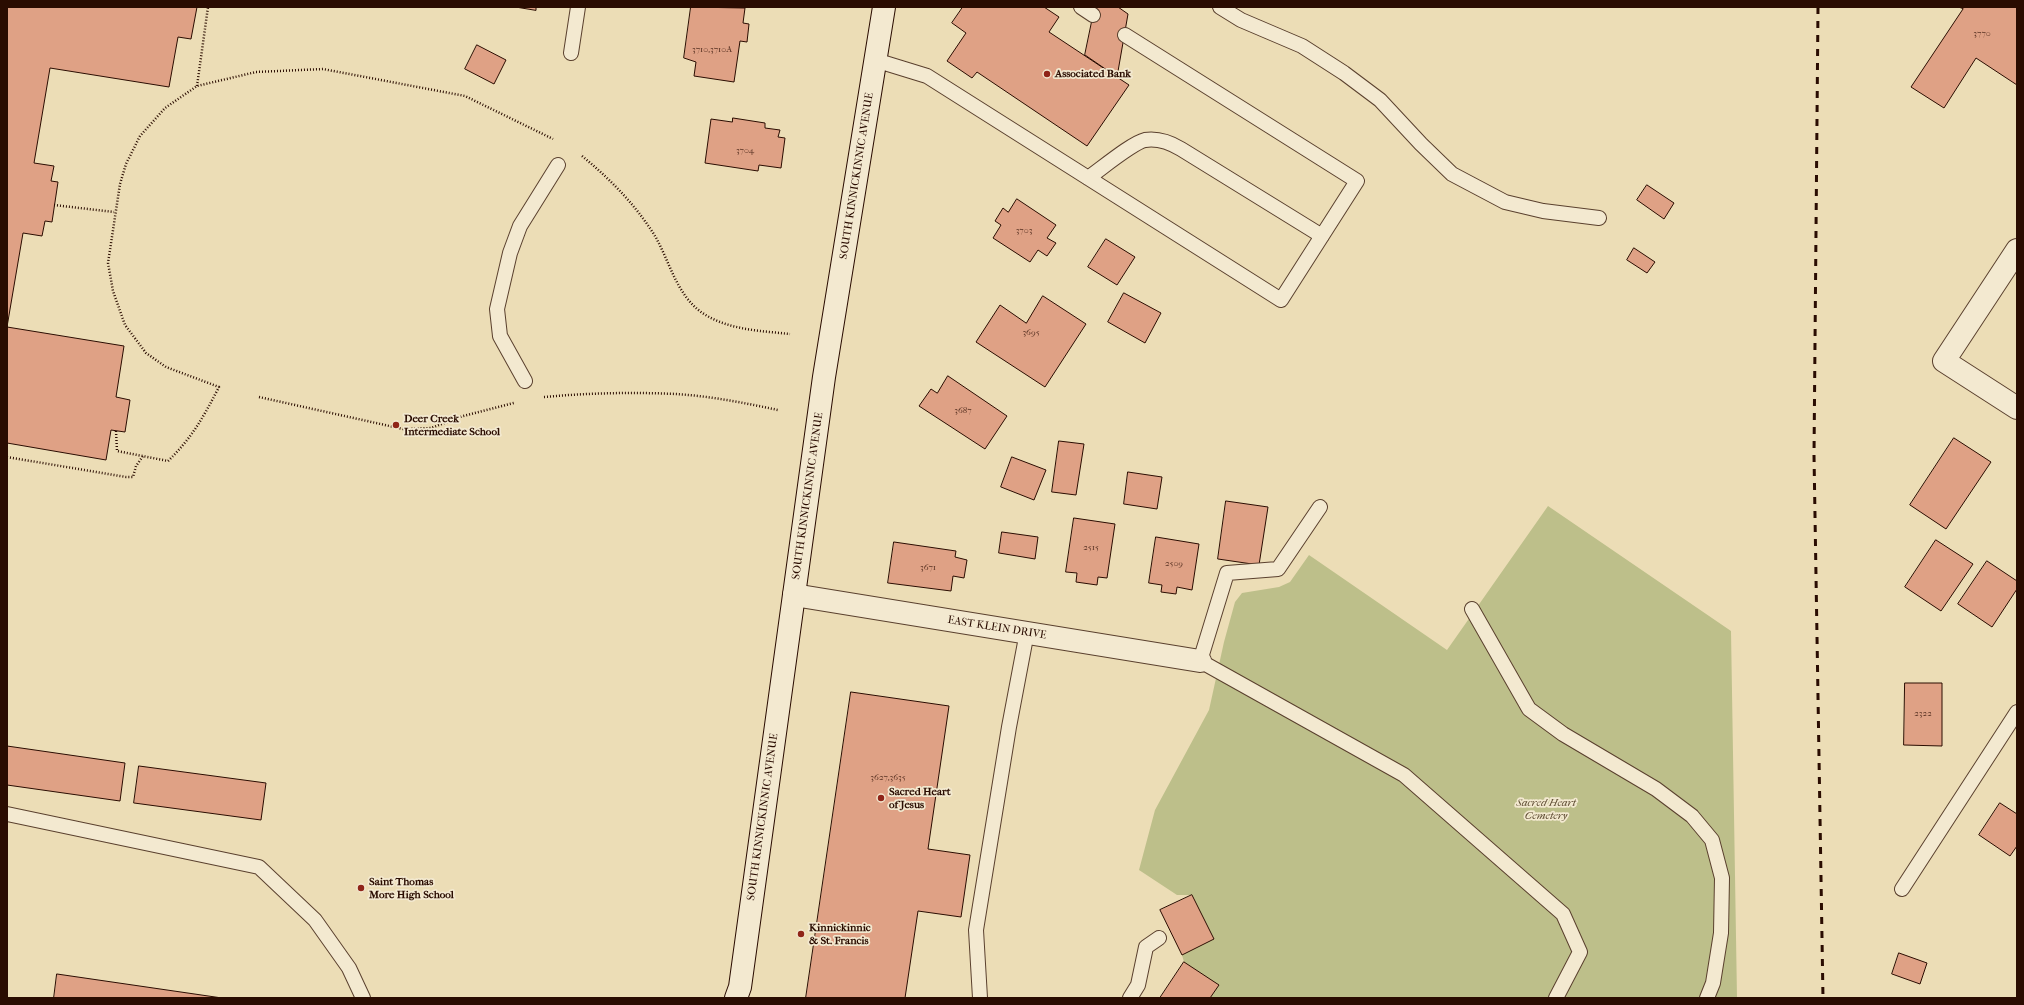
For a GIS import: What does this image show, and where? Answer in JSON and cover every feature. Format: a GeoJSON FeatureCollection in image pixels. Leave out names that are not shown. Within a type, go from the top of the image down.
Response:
{"type":"FeatureCollection","features":[{"type":"Feature","properties":{"kind":"main road","name":"SOUTH KINNICKINNIC AVENUE"},"geometry":{"type":"LineString","coordinates":[[739,994],[824,377],[884,7]]}},
{"type":"Feature","properties":{"kind":"main road"},"geometry":{"type":"LineString","coordinates":[[2017,250],[1944,361],[2017,408]]}},
{"type":"Feature","properties":{"kind":"main road","name":"EAST KLEIN DRIVE"},"geometry":{"type":"LineString","coordinates":[[794,595],[1200,660]]}},
{"type":"Feature","properties":{"kind":"lane"},"geometry":{"type":"LineString","coordinates":[[571,53],[578,7]]}},
{"type":"Feature","properties":{"kind":"lane"},"geometry":{"type":"LineString","coordinates":[[1081,7],[1093,15]]}},
{"type":"Feature","properties":{"kind":"lane"},"geometry":{"type":"LineString","coordinates":[[1220,7],[1241,20],[1302,46],[1344,73],[1380,100],[1421,144],[1452,174],[1505,202],[1543,211],[1598,218]]}},
{"type":"Feature","properties":{"kind":"lane"},"geometry":{"type":"LineString","coordinates":[[875,60],[927,76],[1281,300],[1357,181],[1125,35]]}},
{"type":"Feature","properties":{"kind":"lane"},"geometry":{"type":"LineString","coordinates":[[1088,178],[1138,143],[1151,140],[1162,141],[1181,149],[1322,236]]}},
{"type":"Feature","properties":{"kind":"lane"},"geometry":{"type":"LineString","coordinates":[[526,381],[500,336],[497,309],[510,253],[520,226],[558,165]]}},
{"type":"Feature","properties":{"kind":"lane"},"geometry":{"type":"LineString","coordinates":[[1320,508],[1278,569],[1227,573],[1200,660],[1404,775],[1563,914],[1580,952],[1556,998]]}},
{"type":"Feature","properties":{"kind":"lane"},"geometry":{"type":"LineString","coordinates":[[1472,609],[1529,708],[1563,734],[1656,789],[1692,816],[1712,840],[1722,878],[1721,933],[1714,983],[1707,998]]}},
{"type":"Feature","properties":{"kind":"lane"},"geometry":{"type":"LineString","coordinates":[[980,998],[976,930],[1026,632]]}},
{"type":"Feature","properties":{"kind":"lane"},"geometry":{"type":"LineString","coordinates":[[1902,889],[2017,712]]}},
{"type":"Feature","properties":{"kind":"lane"},"geometry":{"type":"LineString","coordinates":[[7,814],[259,867],[315,920],[348,968],[363,998]]}},
{"type":"Feature","properties":{"kind":"lane"},"geometry":{"type":"LineString","coordinates":[[1130,998],[1138,985],[1146,947],[1159,938]]}},
{"type":"Feature","properties":{"kind":"path"},"geometry":{"type":"LineString","coordinates":[[197,86],[208,7]]}},
{"type":"Feature","properties":{"kind":"path"},"geometry":{"type":"LineString","coordinates":[[116,431],[117,451],[168,460],[185,444],[198,426],[219,387],[166,367],[146,353],[125,325],[113,292],[108,263],[114,212],[120,184],[126,164],[140,136],[165,108],[197,86],[256,72],[323,69],[395,81],[466,96],[558,142]]}},
{"type":"Feature","properties":{"kind":"path"},"geometry":{"type":"LineString","coordinates":[[577,151],[604,174],[630,200],[656,237],[683,293],[693,305],[705,315],[727,324],[790,334]]}},
{"type":"Feature","properties":{"kind":"path"},"geometry":{"type":"LineString","coordinates":[[54,205],[114,212]]}},
{"type":"Feature","properties":{"kind":"path"},"geometry":{"type":"LineString","coordinates":[[7,457],[126,478],[133,477],[136,466],[143,456]]}},
{"type":"Feature","properties":{"kind":"green space","name":"Sacred Heart Cemetery"},"geometry":{"type":"Polygon","coordinates":[[[1548,506],[1731,631],[1737,998],[1210,998],[1218,985],[1184,962],[1182,955],[1214,939],[1192,895],[1177,895],[1139,870],[1155,810],[1209,710],[1224,642],[1235,602],[1242,593],[1279,587],[1290,582],[1309,555],[1447,650],[1548,506]]]}},
{"type":"Feature","properties":{"kind":"building"},"geometry":{"type":"Polygon","coordinates":[[[7,7],[197,7],[191,39],[178,37],[169,87],[50,68],[34,163],[54,166],[51,181],[58,182],[52,222],[45,221],[42,236],[23,233],[7,327],[7,7]]]}},
{"type":"Feature","properties":{"kind":"building"},"geometry":{"type":"Polygon","coordinates":[[[516,7],[536,7],[536,10],[516,7]]]}},
{"type":"Feature","properties":{"kind":"building"},"geometry":{"type":"Polygon","coordinates":[[[691,7],[745,8],[743,23],[749,24],[747,42],[740,41],[734,82],[694,76],[696,62],[684,58],[691,7]]]}},
{"type":"Feature","properties":{"kind":"building","name":"Associated Bank"},"geometry":{"type":"Polygon","coordinates":[[[963,7],[1044,7],[1059,17],[1049,32],[1129,85],[1087,146],[977,72],[972,78],[947,61],[966,33],[952,23],[963,7]]]}},
{"type":"Feature","properties":{"kind":"building"},"geometry":{"type":"Polygon","coordinates":[[[1095,7],[1118,7],[1128,14],[1117,77],[1085,55],[1095,7]]]}},
{"type":"Feature","properties":{"kind":"building"},"geometry":{"type":"Polygon","coordinates":[[[1959,7],[2017,7],[2017,85],[1976,58],[1944,108],[1911,87],[1963,9],[1959,7]]]}},
{"type":"Feature","properties":{"kind":"building"},"geometry":{"type":"Polygon","coordinates":[[[477,45],[506,60],[494,84],[465,69],[477,45]]]}},
{"type":"Feature","properties":{"kind":"building"},"geometry":{"type":"Polygon","coordinates":[[[733,118],[765,123],[765,128],[780,130],[778,137],[785,138],[781,168],[759,165],[758,171],[705,163],[711,119],[732,122],[733,118]]]}},
{"type":"Feature","properties":{"kind":"building"},"geometry":{"type":"Polygon","coordinates":[[[1647,185],[1674,203],[1664,219],[1637,200],[1647,185]]]}},
{"type":"Feature","properties":{"kind":"building"},"geometry":{"type":"Polygon","coordinates":[[[1017,199],[1056,225],[1047,238],[1056,243],[1047,256],[1038,250],[1030,262],[993,238],[1001,225],[995,221],[1003,208],[1008,212],[1017,199]]]}},
{"type":"Feature","properties":{"kind":"building"},"geometry":{"type":"Polygon","coordinates":[[[1106,239],[1135,257],[1117,285],[1088,267],[1106,239]]]}},
{"type":"Feature","properties":{"kind":"building"},"geometry":{"type":"Polygon","coordinates":[[[1634,248],[1655,262],[1647,273],[1627,260],[1634,248]]]}},
{"type":"Feature","properties":{"kind":"building"},"geometry":{"type":"Polygon","coordinates":[[[1124,293],[1161,313],[1145,343],[1108,322],[1124,293]]]}},
{"type":"Feature","properties":{"kind":"building"},"geometry":{"type":"Polygon","coordinates":[[[1043,296],[1086,324],[1045,387],[976,342],[1000,305],[1026,323],[1043,296]]]}},
{"type":"Feature","properties":{"kind":"building"},"geometry":{"type":"Polygon","coordinates":[[[7,327],[124,346],[116,397],[130,400],[125,432],[111,430],[106,460],[7,443],[7,327]]]}},
{"type":"Feature","properties":{"kind":"building"},"geometry":{"type":"Polygon","coordinates":[[[948,376],[1007,416],[985,449],[919,406],[931,389],[937,393],[948,376]]]}},
{"type":"Feature","properties":{"kind":"building"},"geometry":{"type":"Polygon","coordinates":[[[1954,438],[1991,462],[1946,529],[1910,505],[1954,438]]]}},
{"type":"Feature","properties":{"kind":"building"},"geometry":{"type":"Polygon","coordinates":[[[1059,441],[1084,444],[1076,495],[1052,492],[1059,441]]]}},
{"type":"Feature","properties":{"kind":"building"},"geometry":{"type":"Polygon","coordinates":[[[1012,457],[1046,470],[1034,500],[1001,487],[1012,457]]]}},
{"type":"Feature","properties":{"kind":"building"},"geometry":{"type":"Polygon","coordinates":[[[1128,472],[1162,477],[1157,509],[1124,504],[1128,472]]]}},
{"type":"Feature","properties":{"kind":"building"},"geometry":{"type":"Polygon","coordinates":[[[1226,501],[1268,507],[1259,565],[1218,559],[1226,501]]]}},
{"type":"Feature","properties":{"kind":"building"},"geometry":{"type":"Polygon","coordinates":[[[1074,518],[1115,524],[1107,578],[1098,577],[1097,585],[1076,582],[1077,573],[1066,572],[1074,518]]]}},
{"type":"Feature","properties":{"kind":"building"},"geometry":{"type":"Polygon","coordinates":[[[1002,532],[1038,537],[1035,559],[999,553],[1002,532]]]}},
{"type":"Feature","properties":{"kind":"building"},"geometry":{"type":"Polygon","coordinates":[[[1156,537],[1199,544],[1192,590],[1177,587],[1176,594],[1161,592],[1162,585],[1149,583],[1156,537]]]}},
{"type":"Feature","properties":{"kind":"building"},"geometry":{"type":"Polygon","coordinates":[[[1936,540],[1973,564],[1941,611],[1905,587],[1936,540]]]}},
{"type":"Feature","properties":{"kind":"building"},"geometry":{"type":"Polygon","coordinates":[[[894,542],[956,551],[955,557],[967,560],[964,578],[953,576],[951,591],[888,583],[894,542]]]}},
{"type":"Feature","properties":{"kind":"building"},"geometry":{"type":"Polygon","coordinates":[[[1987,561],[2017,581],[2017,589],[1992,627],[1958,604],[1987,561]]]}},
{"type":"Feature","properties":{"kind":"building"},"geometry":{"type":"Polygon","coordinates":[[[1905,683],[1942,683],[1942,746],[1904,745],[1905,683]]]}},
{"type":"Feature","properties":{"kind":"building"},"geometry":{"type":"Polygon","coordinates":[[[851,692],[949,706],[928,849],[970,855],[961,917],[918,911],[905,998],[806,998],[851,692]]]}},
{"type":"Feature","properties":{"kind":"building"},"geometry":{"type":"Polygon","coordinates":[[[7,746],[125,763],[120,801],[7,785],[7,746]]]}},
{"type":"Feature","properties":{"kind":"building"},"geometry":{"type":"Polygon","coordinates":[[[139,766],[266,783],[261,820],[134,803],[139,766]]]}},
{"type":"Feature","properties":{"kind":"building"},"geometry":{"type":"Polygon","coordinates":[[[2000,803],[2017,814],[2017,846],[2010,856],[1979,835],[2000,803]]]}},
{"type":"Feature","properties":{"kind":"building"},"geometry":{"type":"Polygon","coordinates":[[[1192,895],[1214,939],[1182,955],[1160,910],[1192,895]]]}},
{"type":"Feature","properties":{"kind":"building"},"geometry":{"type":"Polygon","coordinates":[[[1899,953],[1927,963],[1920,984],[1892,974],[1899,953]]]}},
{"type":"Feature","properties":{"kind":"building"},"geometry":{"type":"Polygon","coordinates":[[[1184,962],[1219,985],[1210,998],[1160,998],[1184,962]]]}},
{"type":"Feature","properties":{"kind":"building"},"geometry":{"type":"Polygon","coordinates":[[[57,974],[222,998],[54,998],[57,974]]]}},
{"type":"Feature","properties":{"kind":"railway"},"geometry":{"type":"LineString","coordinates":[[1818,7],[1814,455],[1823,998]]}},
{"type":"Feature","properties":{"kind":"place","name":"Associated Bank"},"geometry":{"type":"Point","coordinates":[1047,74]}},
{"type":"Feature","properties":{"kind":"place","name":"Deer Creek Intermediate School"},"geometry":{"type":"Point","coordinates":[396,425]}},
{"type":"Feature","properties":{"kind":"place","name":"Sacred Heart of Jesus"},"geometry":{"type":"Point","coordinates":[881,798]}},
{"type":"Feature","properties":{"kind":"place","name":"Saint Thomas More High School"},"geometry":{"type":"Point","coordinates":[361,888]}},
{"type":"Feature","properties":{"kind":"place","name":"Kinnickinnic & St. Francis"},"geometry":{"type":"Point","coordinates":[801,934]}}]}
